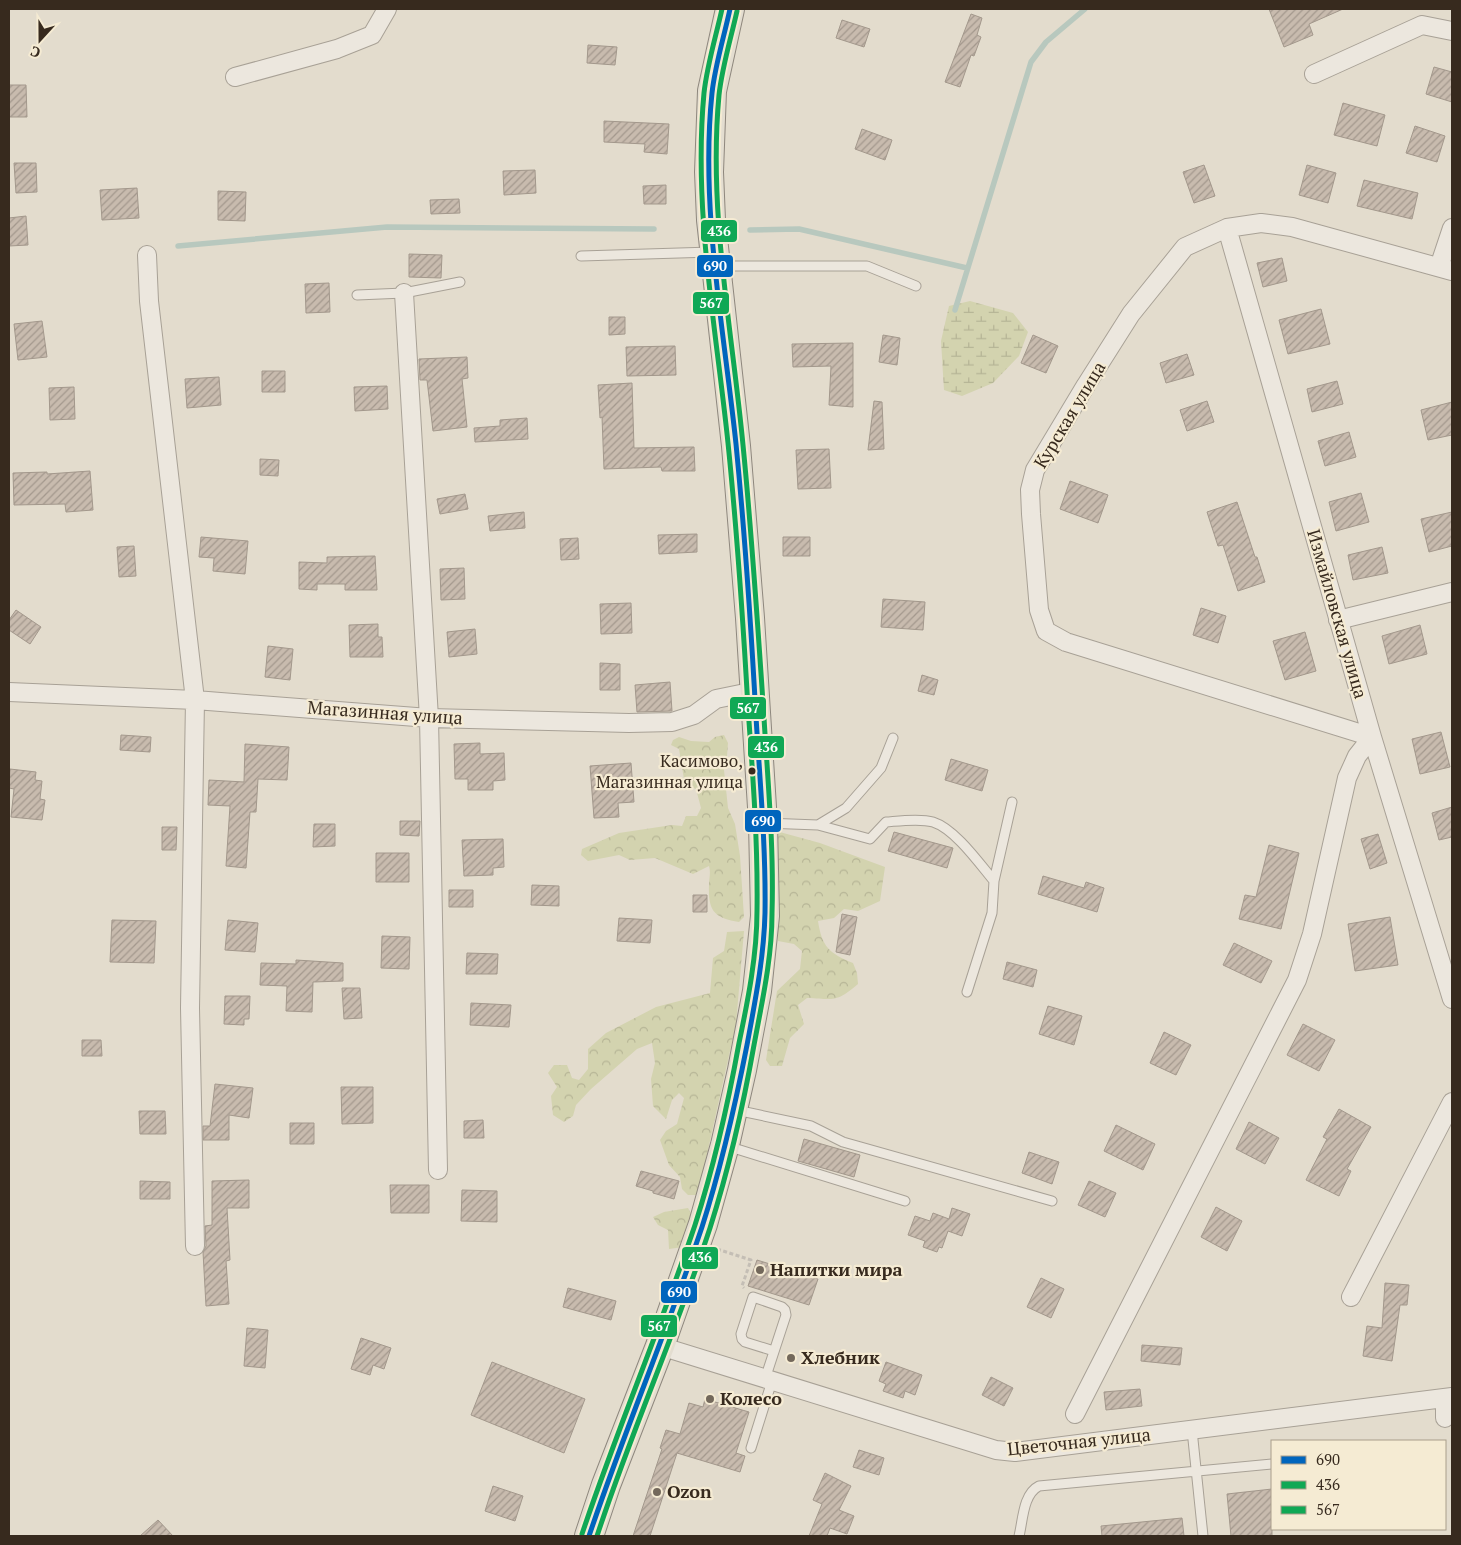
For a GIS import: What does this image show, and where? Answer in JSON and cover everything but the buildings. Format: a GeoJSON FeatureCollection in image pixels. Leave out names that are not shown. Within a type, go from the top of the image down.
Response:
{"type":"FeatureCollection","features":[{"type":"Feature","properties":{"kind":"main road"},"geometry":{"type":"LineString","coordinates":[[589,1536],[697,1242],[733,1110],[757,991],[765,916],[763,823],[755,691],[736,446],[716,259],[709,172],[712,91],[723,32],[730,9]]}},
{"type":"Feature","properties":{"kind":"street"},"geometry":{"type":"LineString","coordinates":[[235,77],[337,49],[372,35],[387,9]]}},
{"type":"Feature","properties":{"kind":"street"},"geometry":{"type":"LineString","coordinates":[[1314,74],[1422,25],[1452,30]]}},
{"type":"Feature","properties":{"kind":"street","name":"Курская улица"},"geometry":{"type":"LineString","coordinates":[[1372,737],[1066,642],[1046,632],[1039,610],[1030,490],[1035,470],[1131,314],[1186,247],[1227,228],[1261,223],[1292,227],[1446,269]]}},
{"type":"Feature","properties":{"kind":"street","name":"Измайловская улица"},"geometry":{"type":"LineString","coordinates":[[1227,228],[1372,737],[1445,947],[1452,999]]}},
{"type":"Feature","properties":{"kind":"street"},"geometry":{"type":"LineString","coordinates":[[1446,269],[1452,228]]}},
{"type":"Feature","properties":{"kind":"street"},"geometry":{"type":"LineString","coordinates":[[147,255],[149,301],[195,700],[190,1008],[195,1246]]}},
{"type":"Feature","properties":{"kind":"street"},"geometry":{"type":"LineString","coordinates":[[404,293],[429,718],[438,1170]]}},
{"type":"Feature","properties":{"kind":"street"},"geometry":{"type":"LineString","coordinates":[[1338,620],[1452,592]]}},
{"type":"Feature","properties":{"kind":"street","name":"Магазинная улица"},"geometry":{"type":"LineString","coordinates":[[9,692],[195,700],[429,718],[630,723],[672,722],[694,715],[716,699],[755,691]]}},
{"type":"Feature","properties":{"kind":"street"},"geometry":{"type":"LineString","coordinates":[[1075,1414],[1297,980],[1312,934],[1347,778],[1357,756],[1372,737]]}},
{"type":"Feature","properties":{"kind":"street"},"geometry":{"type":"LineString","coordinates":[[1351,1297],[1452,1102]]}},
{"type":"Feature","properties":{"kind":"street","name":"Цветочная улица"},"geometry":{"type":"LineString","coordinates":[[660,1346],[996,1450],[1015,1452],[1449,1397]]}},
{"type":"Feature","properties":{"kind":"street"},"geometry":{"type":"LineString","coordinates":[[1445,1418],[1449,1397]]}},
{"type":"Feature","properties":{"kind":"lane"},"geometry":{"type":"LineString","coordinates":[[581,256],[716,259],[867,266],[916,286]]}},
{"type":"Feature","properties":{"kind":"lane"},"geometry":{"type":"LineString","coordinates":[[358,295],[404,293],[460,282]]}},
{"type":"Feature","properties":{"kind":"lane"},"geometry":{"type":"LineString","coordinates":[[818,825],[846,808],[881,768],[893,738]]}},
{"type":"Feature","properties":{"kind":"lane"},"geometry":{"type":"LineString","coordinates":[[967,992],[992,913],[994,881],[1012,802]]}},
{"type":"Feature","properties":{"kind":"lane"},"geometry":{"type":"LineString","coordinates":[[763,823],[778,822],[818,825],[870,840],[886,822],[933,822],[956,836],[994,881]]}},
{"type":"Feature","properties":{"kind":"lane"},"geometry":{"type":"LineString","coordinates":[[733,1110],[811,1126],[843,1142],[1052,1201]]}},
{"type":"Feature","properties":{"kind":"lane"},"geometry":{"type":"LineString","coordinates":[[724,1145],[905,1201]]}},
{"type":"Feature","properties":{"kind":"lane"},"geometry":{"type":"LineString","coordinates":[[751,1448],[769,1380],[774,1351],[786,1315],[782,1307],[753,1297],[741,1334],[742,1339],[745,1342],[774,1351]]}},
{"type":"Feature","properties":{"kind":"lane"},"geometry":{"type":"LineString","coordinates":[[1192,1430],[1203,1536]]}},
{"type":"Feature","properties":{"kind":"lane"},"geometry":{"type":"LineString","coordinates":[[1019,1536],[1028,1496],[1039,1486],[1271,1464]]}},
{"type":"Feature","properties":{"kind":"path"},"geometry":{"type":"LineString","coordinates":[[697,1242],[751,1260],[742,1286],[753,1297]]}},
{"type":"Feature","properties":{"kind":"green space"},"geometry":{"type":"Polygon","coordinates":[[[970,301],[1013,313],[1028,332],[1019,356],[993,383],[962,396],[944,390],[941,341],[949,306],[970,301]]]}},
{"type":"Feature","properties":{"kind":"green space"},"geometry":{"type":"Polygon","coordinates":[[[724,735],[728,743],[724,770],[728,808],[735,824],[740,856],[744,917],[739,922],[718,915],[711,907],[709,866],[693,874],[655,858],[630,860],[619,855],[588,861],[581,855],[582,849],[619,833],[672,825],[682,826],[686,816],[697,816],[701,808],[696,789],[685,785],[679,749],[671,745],[673,740],[679,737],[691,741],[709,742],[715,737],[724,735]]]}},
{"type":"Feature","properties":{"kind":"green space"},"geometry":{"type":"Polygon","coordinates":[[[776,831],[820,843],[885,867],[880,901],[858,911],[844,909],[834,918],[818,921],[822,937],[828,948],[838,956],[853,963],[857,973],[858,984],[839,997],[829,999],[807,998],[798,1005],[804,1024],[790,1038],[782,1066],[770,1066],[766,1060],[777,991],[800,969],[802,951],[794,944],[778,941],[776,831]]]}},
{"type":"Feature","properties":{"kind":"green space"},"geometry":{"type":"Polygon","coordinates":[[[744,931],[736,1024],[698,1195],[688,1195],[682,1189],[680,1177],[669,1165],[660,1140],[666,1131],[677,1124],[684,1098],[679,1093],[672,1100],[666,1119],[653,1106],[651,1079],[655,1063],[652,1043],[637,1049],[591,1089],[576,1105],[573,1116],[564,1122],[553,1115],[551,1096],[557,1087],[548,1073],[554,1065],[567,1065],[572,1078],[579,1080],[588,1069],[588,1049],[606,1033],[656,1007],[710,993],[713,958],[724,951],[727,932],[744,931]]]}},
{"type":"Feature","properties":{"kind":"green space"},"geometry":{"type":"Polygon","coordinates":[[[688,1208],[693,1217],[683,1247],[669,1249],[668,1230],[658,1225],[653,1217],[664,1212],[688,1208]]]}},
{"type":"Feature","properties":{"kind":"waterway"},"geometry":{"type":"LineString","coordinates":[[955,310],[1031,62],[1046,42],[1085,9]]}},
{"type":"Feature","properties":{"kind":"waterway"},"geometry":{"type":"LineString","coordinates":[[178,246],[387,227],[654,229]]}},
{"type":"Feature","properties":{"kind":"waterway"},"geometry":{"type":"LineString","coordinates":[[750,230],[799,229],[967,268]]}},
{"type":"Feature","properties":{"kind":"transit line","name":"567"},"geometry":{"type":"LineString","coordinates":[[582,1534],[682,1264],[702,1203],[730,1089],[754,961],[757,911],[756,835],[739,576],[728,443],[707,268],[701,181],[701,137],[705,82],[722,9]]}},
{"type":"Feature","properties":{"kind":"transit line","name":"690"},"geometry":{"type":"LineString","coordinates":[[589,1536],[616,1458],[689,1266],[709,1205],[727,1137],[742,1068],[756,996],[763,946],[765,913],[764,840],[748,580],[736,444],[715,269],[709,180],[709,136],[713,82],[730,9]]}},
{"type":"Feature","properties":{"kind":"transit line","name":"436"},"geometry":{"type":"LineString","coordinates":[[597,1536],[624,1459],[697,1267],[717,1205],[745,1091],[763,996],[772,930],[769,791],[757,616],[743,445],[719,227],[717,183],[716,139],[720,84],[737,11]]}},
{"type":"Feature","properties":{"kind":"place","name":"Касимово, Магазинная улица"},"geometry":{"type":"Point","coordinates":[752,771]}},
{"type":"Feature","properties":{"kind":"place","name":"Напитки мира"},"geometry":{"type":"Point","coordinates":[760,1270]}},
{"type":"Feature","properties":{"kind":"place","name":"Хлебник"},"geometry":{"type":"Point","coordinates":[791,1358]}},
{"type":"Feature","properties":{"kind":"place","name":"Колесо"},"geometry":{"type":"Point","coordinates":[710,1399]}},
{"type":"Feature","properties":{"kind":"place","name":"Ozon"},"geometry":{"type":"Point","coordinates":[657,1492]}}]}
